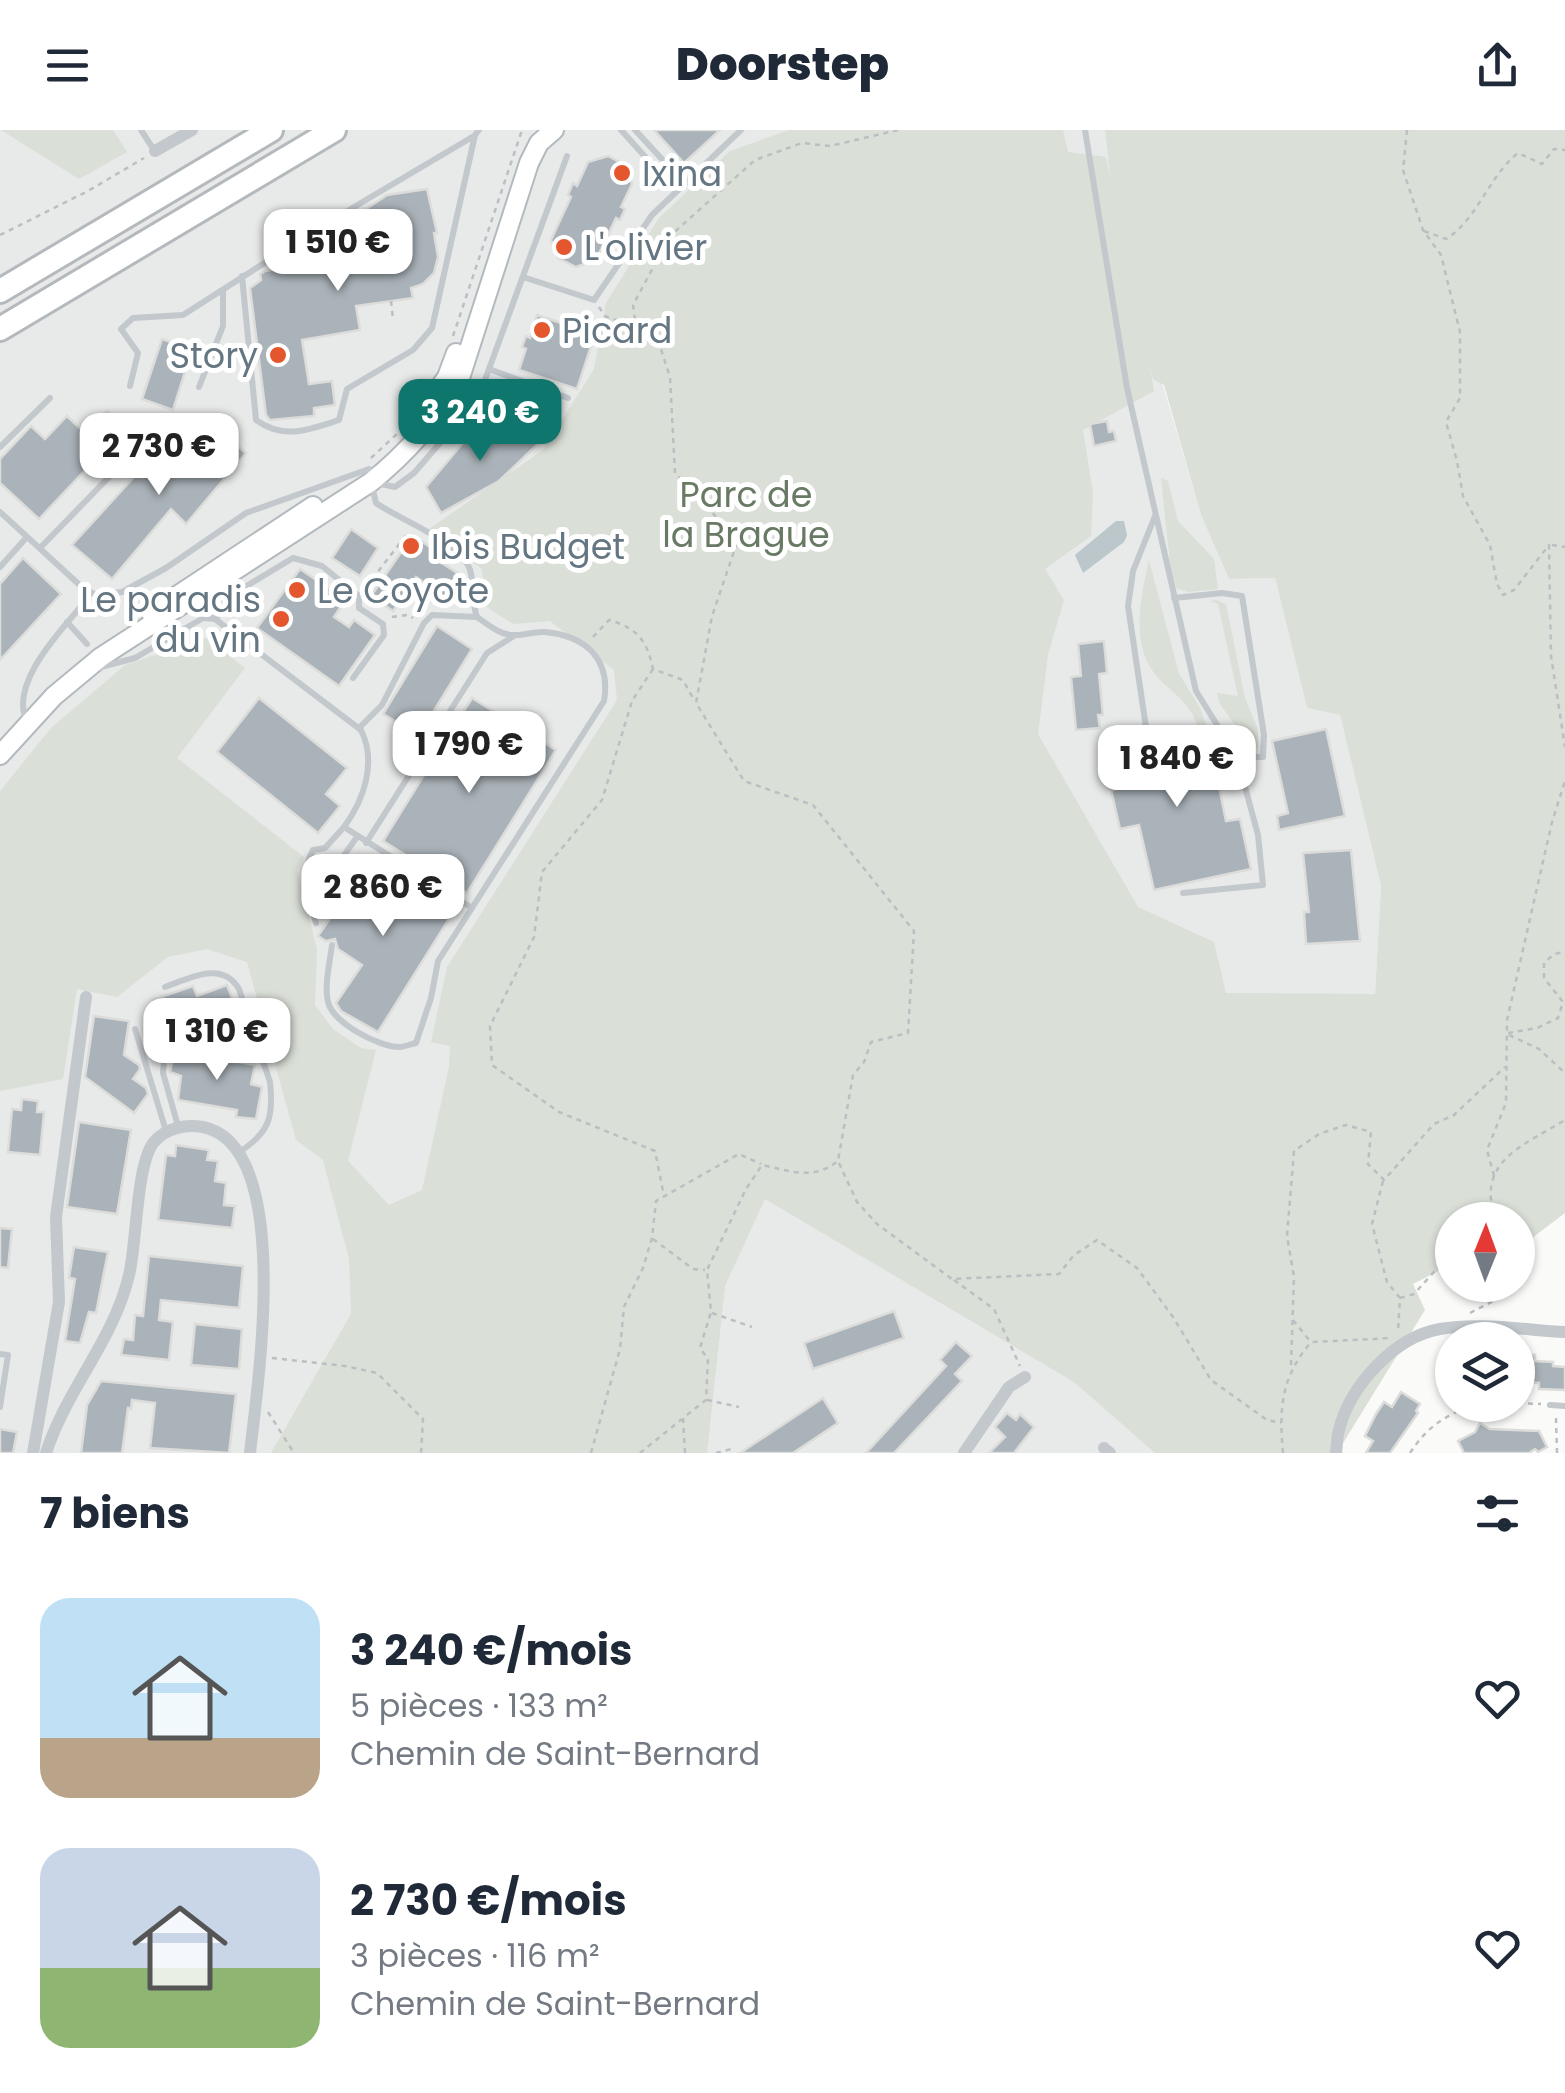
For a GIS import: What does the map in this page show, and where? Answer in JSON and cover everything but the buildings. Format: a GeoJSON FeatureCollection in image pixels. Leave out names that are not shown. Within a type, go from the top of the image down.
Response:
{"type":"FeatureCollection","features":[{"type":"Feature","properties":{"kind":"highway"},"geometry":{"type":"LineString","coordinates":[[0,291],[271,130]]}},
{"type":"Feature","properties":{"kind":"highway"},"geometry":{"type":"LineString","coordinates":[[0,329],[334,130]]}},
{"type":"Feature","properties":{"kind":"main road"},"geometry":{"type":"LineString","coordinates":[[0,755],[81,672],[94,650],[200,595],[364,476],[416,424],[448,377],[509,184],[532,130]]}},
{"type":"Feature","properties":{"kind":"main road"},"geometry":{"type":"LineString","coordinates":[[94,650],[364,476],[395,463],[440,412],[459,381],[521,184],[539,143],[554,130]]}},
{"type":"Feature","properties":{"kind":"main road"},"geometry":{"type":"LineString","coordinates":[[200,595],[205,575]]}},
{"type":"Feature","properties":{"kind":"street"},"geometry":{"type":"LineString","coordinates":[[155,150],[192,130]]}},
{"type":"Feature","properties":{"kind":"street"},"geometry":{"type":"LineString","coordinates":[[33,1453],[58,1302],[56,1217],[86,996]]}},
{"type":"Feature","properties":{"kind":"street"},"geometry":{"type":"LineString","coordinates":[[46,1453],[67,1401],[122,1300],[130,1274],[151,1145],[172,1130],[200,1126],[216,1132],[237,1153],[252,1187],[262,1238],[266,1298],[250,1453]]}},
{"type":"Feature","properties":{"kind":"street"},"geometry":{"type":"LineString","coordinates":[[1336,1453],[1343,1419],[1366,1378],[1413,1339],[1441,1328],[1459,1327],[1565,1332]]}},
{"type":"Feature","properties":{"kind":"street"},"geometry":{"type":"LineString","coordinates":[[964,1453],[1010,1387],[1025,1376]]}},
{"type":"Feature","properties":{"kind":"lane"},"geometry":{"type":"LineString","coordinates":[[141,130],[155,150]]}},
{"type":"Feature","properties":{"kind":"lane"},"geometry":{"type":"LineString","coordinates":[[621,130],[676,191]]}},
{"type":"Feature","properties":{"kind":"lane"},"geometry":{"type":"LineString","coordinates":[[635,130],[685,184]]}},
{"type":"Feature","properties":{"kind":"lane"},"geometry":{"type":"LineString","coordinates":[[523,277],[594,300],[652,214],[741,130]]}},
{"type":"Feature","properties":{"kind":"lane"},"geometry":{"type":"LineString","coordinates":[[1085,130],[1127,388],[1196,691],[1237,757],[1258,835],[1264,885],[1183,892]]}},
{"type":"Feature","properties":{"kind":"lane"},"geometry":{"type":"LineString","coordinates":[[242,276],[256,420],[271,431],[304,431],[339,420],[348,389],[413,350],[432,328],[477,132]]}},
{"type":"Feature","properties":{"kind":"lane"},"geometry":{"type":"LineString","coordinates":[[130,386],[138,353],[121,329],[134,318],[183,315],[477,132]]}},
{"type":"Feature","properties":{"kind":"lane"},"geometry":{"type":"LineString","coordinates":[[0,512],[84,589],[96,595],[122,592],[166,568],[246,513],[364,476],[395,486],[414,474],[478,399],[567,156]]}},
{"type":"Feature","properties":{"kind":"lane"},"geometry":{"type":"LineString","coordinates":[[199,387],[222,326],[223,289]]}},
{"type":"Feature","properties":{"kind":"lane"},"geometry":{"type":"LineString","coordinates":[[490,369],[568,398]]}},
{"type":"Feature","properties":{"kind":"lane"},"geometry":{"type":"LineString","coordinates":[[0,447],[50,398]]}},
{"type":"Feature","properties":{"kind":"lane"},"geometry":{"type":"LineString","coordinates":[[478,399],[548,424]]}},
{"type":"Feature","properties":{"kind":"lane"},"geometry":{"type":"LineString","coordinates":[[40,548],[145,440]]}},
{"type":"Feature","properties":{"kind":"lane"},"geometry":{"type":"LineString","coordinates":[[364,476],[376,504],[433,534],[466,563],[471,571],[477,616],[514,636]]}},
{"type":"Feature","properties":{"kind":"lane"},"geometry":{"type":"LineString","coordinates":[[1147,734],[1128,606],[1133,572],[1156,515]]}},
{"type":"Feature","properties":{"kind":"lane"},"geometry":{"type":"LineString","coordinates":[[0,567],[27,537]]}},
{"type":"Feature","properties":{"kind":"lane"},"geometry":{"type":"LineString","coordinates":[[214,619],[240,590],[293,558],[322,566],[359,596],[360,608],[383,624],[384,635],[353,678]]}},
{"type":"Feature","properties":{"kind":"lane"},"geometry":{"type":"LineString","coordinates":[[29,724],[24,716],[28,685],[43,651],[84,603],[84,589]]}},
{"type":"Feature","properties":{"kind":"lane"},"geometry":{"type":"LineString","coordinates":[[1174,598],[1222,593],[1242,596],[1264,734],[1263,757],[1237,757]]}},
{"type":"Feature","properties":{"kind":"lane"},"geometry":{"type":"LineString","coordinates":[[200,595],[214,619],[359,728],[366,740],[369,762],[362,796],[344,827],[325,848],[313,850],[305,866],[303,878],[316,923]]}},
{"type":"Feature","properties":{"kind":"lane"},"geometry":{"type":"LineString","coordinates":[[359,728],[382,705],[424,623],[432,615],[477,616]]}},
{"type":"Feature","properties":{"kind":"lane"},"geometry":{"type":"LineString","coordinates":[[81,672],[135,658],[202,618],[214,619]]}},
{"type":"Feature","properties":{"kind":"lane"},"geometry":{"type":"LineString","coordinates":[[67,622],[94,650]]}},
{"type":"Feature","properties":{"kind":"lane"},"geometry":{"type":"LineString","coordinates":[[332,945],[329,1006],[364,1037],[400,1047],[416,1042],[438,961],[604,701],[603,664],[572,638],[542,631],[514,636],[487,653],[366,843]]}},
{"type":"Feature","properties":{"kind":"lane"},"geometry":{"type":"LineString","coordinates":[[344,827],[472,908]]}},
{"type":"Feature","properties":{"kind":"lane"},"geometry":{"type":"LineString","coordinates":[[335,904],[334,872],[358,837]]}},
{"type":"Feature","properties":{"kind":"lane"},"geometry":{"type":"LineString","coordinates":[[166,987],[206,973],[230,977],[240,989],[270,1082],[271,1110],[258,1140],[237,1153]]}},
{"type":"Feature","properties":{"kind":"lane"},"geometry":{"type":"LineString","coordinates":[[135,1028],[172,1130]]}},
{"type":"Feature","properties":{"kind":"lane"},"geometry":{"type":"LineString","coordinates":[[172,1130],[163,1073],[165,1047],[179,1040],[227,1048],[256,1040]]}},
{"type":"Feature","properties":{"kind":"lane"},"geometry":{"type":"LineString","coordinates":[[0,1354],[8,1355],[0,1407]]}},
{"type":"Feature","properties":{"kind":"lane"},"geometry":{"type":"LineString","coordinates":[[1550,1405],[1565,1406]]}},
{"type":"Feature","properties":{"kind":"path"},"geometry":{"type":"LineString","coordinates":[[453,336],[522,130]]}},
{"type":"Feature","properties":{"kind":"path"},"geometry":{"type":"LineString","coordinates":[[636,327],[632,305],[670,236],[756,160],[802,143],[830,146],[898,130]]}},
{"type":"Feature","properties":{"kind":"path"},"geometry":{"type":"LineString","coordinates":[[1407,130],[1403,170],[1423,230],[1441,255],[1460,332],[1460,398],[1446,422],[1463,496],[1490,545],[1496,584],[1503,595],[1514,590],[1549,544]]}},
{"type":"Feature","properties":{"kind":"path"},"geometry":{"type":"LineString","coordinates":[[1423,230],[1446,239],[1463,228],[1501,167],[1518,153],[1542,164],[1554,149],[1565,150]]}},
{"type":"Feature","properties":{"kind":"path"},"geometry":{"type":"LineString","coordinates":[[0,235],[134,164]]}},
{"type":"Feature","properties":{"kind":"path"},"geometry":{"type":"LineString","coordinates":[[594,300],[605,316],[656,334],[670,376],[675,473],[738,540],[712,616],[696,703]]}},
{"type":"Feature","properties":{"kind":"path"},"geometry":{"type":"LineString","coordinates":[[391,301],[393,319]]}},
{"type":"Feature","properties":{"kind":"path"},"geometry":{"type":"LineString","coordinates":[[364,476],[404,426]]}},
{"type":"Feature","properties":{"kind":"path"},"geometry":{"type":"LineString","coordinates":[[370,582],[414,524]]}},
{"type":"Feature","properties":{"kind":"path"},"geometry":{"type":"LineString","coordinates":[[1549,544],[1565,547]]}},
{"type":"Feature","properties":{"kind":"path"},"geometry":{"type":"LineString","coordinates":[[1549,544],[1551,656],[1565,747]]}},
{"type":"Feature","properties":{"kind":"path"},"geometry":{"type":"LineString","coordinates":[[383,624],[407,614],[424,623]]}},
{"type":"Feature","properties":{"kind":"path"},"geometry":{"type":"LineString","coordinates":[[585,646],[609,620],[629,626],[645,640],[654,669]]}},
{"type":"Feature","properties":{"kind":"path"},"geometry":{"type":"LineString","coordinates":[[654,669],[683,680],[744,781],[813,804],[914,931],[908,1033],[871,1042],[864,1062],[853,1075],[838,1161],[858,1202],[877,1224],[994,1309],[1025,1376]]}},
{"type":"Feature","properties":{"kind":"path"},"geometry":{"type":"LineString","coordinates":[[654,669],[632,701],[602,800],[542,872],[534,937],[490,1026],[492,1065],[559,1112],[655,1151],[664,1196]]}},
{"type":"Feature","properties":{"kind":"path"},"geometry":{"type":"LineString","coordinates":[[1494,1176],[1488,1150],[1506,1103],[1506,1033],[1552,822],[1565,781]]}},
{"type":"Feature","properties":{"kind":"path"},"geometry":{"type":"LineString","coordinates":[[1506,1033],[1537,1028],[1558,1018],[1563,1002],[1544,978],[1544,963],[1554,954],[1565,952]]}},
{"type":"Feature","properties":{"kind":"path"},"geometry":{"type":"LineString","coordinates":[[1506,1033],[1539,1049],[1565,1072]]}},
{"type":"Feature","properties":{"kind":"path"},"geometry":{"type":"LineString","coordinates":[[1292,1366],[1311,1342],[1398,1337],[1400,1298],[1387,1282],[1372,1224],[1384,1180],[1434,1124],[1454,1116],[1505,1067]]}},
{"type":"Feature","properties":{"kind":"path"},"geometry":{"type":"LineString","coordinates":[[1489,1202],[1500,1164],[1516,1147],[1565,1120]]}},
{"type":"Feature","properties":{"kind":"path"},"geometry":{"type":"LineString","coordinates":[[1283,1453],[1280,1423],[1292,1366],[1294,1277],[1287,1236],[1294,1151],[1318,1134],[1346,1124],[1370,1132],[1368,1164],[1384,1180]]}},
{"type":"Feature","properties":{"kind":"path"},"geometry":{"type":"LineString","coordinates":[[591,1453],[620,1349],[624,1307],[652,1238],[656,1202],[739,1154],[800,1175],[825,1171],[838,1161]]}},
{"type":"Feature","properties":{"kind":"path"},"geometry":{"type":"LineString","coordinates":[[640,1453],[706,1400],[708,1359],[700,1348],[710,1312],[706,1270],[762,1165]]}},
{"type":"Feature","properties":{"kind":"path"},"geometry":{"type":"LineString","coordinates":[[652,1238],[693,1269],[706,1270]]}},
{"type":"Feature","properties":{"kind":"path"},"geometry":{"type":"LineString","coordinates":[[952,1280],[1058,1274],[1074,1254],[1097,1240],[1137,1268],[1173,1317],[1211,1380],[1267,1420],[1280,1423]]}},
{"type":"Feature","properties":{"kind":"path"},"geometry":{"type":"LineString","coordinates":[[1400,1298],[1414,1294],[1435,1271]]}},
{"type":"Feature","properties":{"kind":"path"},"geometry":{"type":"LineString","coordinates":[[1460,1318],[1491,1302]]}},
{"type":"Feature","properties":{"kind":"path"},"geometry":{"type":"LineString","coordinates":[[710,1312],[752,1327]]}},
{"type":"Feature","properties":{"kind":"path"},"geometry":{"type":"LineString","coordinates":[[1293,1320],[1311,1342]]}},
{"type":"Feature","properties":{"kind":"path"},"geometry":{"type":"LineString","coordinates":[[260,1357],[377,1373],[423,1418],[421,1453]]}},
{"type":"Feature","properties":{"kind":"path"},"geometry":{"type":"LineString","coordinates":[[256,1394],[294,1453]]}},
{"type":"Feature","properties":{"kind":"path"},"geometry":{"type":"LineString","coordinates":[[706,1400],[739,1407]]}},
{"type":"Feature","properties":{"kind":"path"},"geometry":{"type":"LineString","coordinates":[[1535,1404],[1550,1405],[1558,1431],[1557,1453]]}},
{"type":"Feature","properties":{"kind":"path"},"geometry":{"type":"LineString","coordinates":[[683,1418],[685,1453]]}},
{"type":"Feature","properties":{"kind":"path"},"geometry":{"type":"LineString","coordinates":[[1410,1453],[1436,1422]]}},
{"type":"Feature","properties":{"kind":"path"},"geometry":{"type":"LineString","coordinates":[[716,1453],[731,1449]]}},
{"type":"Feature","properties":{"kind":"shaded area"},"geometry":{"type":"Polygon","coordinates":[[[0,130],[1105,130],[1119,235],[1201,515],[1229,579],[1275,578],[1307,708],[1340,715],[1381,886],[1375,994],[1284,994],[1260,1453],[0,1453],[0,130]]]}},
{"type":"Feature","properties":{"kind":"shaded area"},"geometry":{"type":"Polygon","coordinates":[[[1116,521],[1124,521],[1124,542],[1083,573],[1075,555],[1116,521]]]}},
{"type":"Feature","properties":{"kind":"green space"},"geometry":{"type":"Polygon","coordinates":[[[1,130],[113,130],[127,152],[79,179],[1,130]]]}},
{"type":"Feature","properties":{"kind":"green space","name":"Parc de la Brague"},"geometry":{"type":"Polygon","coordinates":[[[789,130],[1063,130],[1068,152],[1106,157],[1111,182],[1105,130],[1565,130],[1565,1213],[1535,1236],[1535,1202],[1435,1202],[1435,1273],[1413,1284],[1425,1310],[1337,1453],[1155,1453],[1074,1382],[765,1199],[725,1286],[707,1453],[271,1453],[351,1314],[349,1259],[323,1160],[296,1140],[247,962],[207,949],[168,957],[117,997],[77,989],[63,1079],[0,1091],[0,791],[51,728],[125,665],[206,638],[245,668],[177,758],[304,857],[297,870],[317,949],[315,1005],[333,1029],[361,1048],[376,1050],[348,1161],[389,1205],[422,1190],[449,1067],[450,1046],[431,1042],[447,967],[617,700],[614,670],[550,621],[513,624],[485,606],[482,569],[429,529],[543,450],[594,369],[606,303],[659,218],[730,151],[789,130]],[[1149,363],[1154,391],[1083,430],[1093,493],[1091,536],[1045,569],[1064,600],[1048,655],[1038,734],[1138,907],[1214,942],[1226,993],[1375,994],[1381,886],[1340,715],[1307,708],[1275,578],[1229,579],[1201,515],[1164,385],[1153,379],[1149,363]]]}},
{"type":"Feature","properties":{"kind":"green space"},"geometry":{"type":"Polygon","coordinates":[[[1161,478],[1168,481],[1178,521],[1214,559],[1218,589],[1188,592],[1176,588],[1161,478]]]}},
{"type":"Feature","properties":{"kind":"green space"},"geometry":{"type":"Polygon","coordinates":[[[1149,560],[1179,674],[1200,708],[1208,731],[1227,754],[1226,767],[1207,768],[1193,715],[1147,662],[1140,618],[1149,560]]]}},
{"type":"Feature","properties":{"kind":"green space"},"geometry":{"type":"Polygon","coordinates":[[[1209,601],[1226,604],[1245,698],[1258,729],[1258,748],[1253,750],[1220,704],[1217,693],[1238,696],[1218,604],[1209,601]]]}},
{"type":"Feature","properties":{"kind":"place","name":"Ixina"},"geometry":{"type":"Point","coordinates":[622,173]}},
{"type":"Feature","properties":{"kind":"place","name":"L'olivier"},"geometry":{"type":"Point","coordinates":[564,247]}},
{"type":"Feature","properties":{"kind":"place","name":"Picard"},"geometry":{"type":"Point","coordinates":[542,330]}},
{"type":"Feature","properties":{"kind":"place","name":"Story"},"geometry":{"type":"Point","coordinates":[278,355]}},
{"type":"Feature","properties":{"kind":"place","name":"Ibis Budget"},"geometry":{"type":"Point","coordinates":[411,546]}},
{"type":"Feature","properties":{"kind":"place","name":"Le Coyote"},"geometry":{"type":"Point","coordinates":[297,590]}},
{"type":"Feature","properties":{"kind":"place","name":"Le paradis du vin"},"geometry":{"type":"Point","coordinates":[281,619]}}]}
